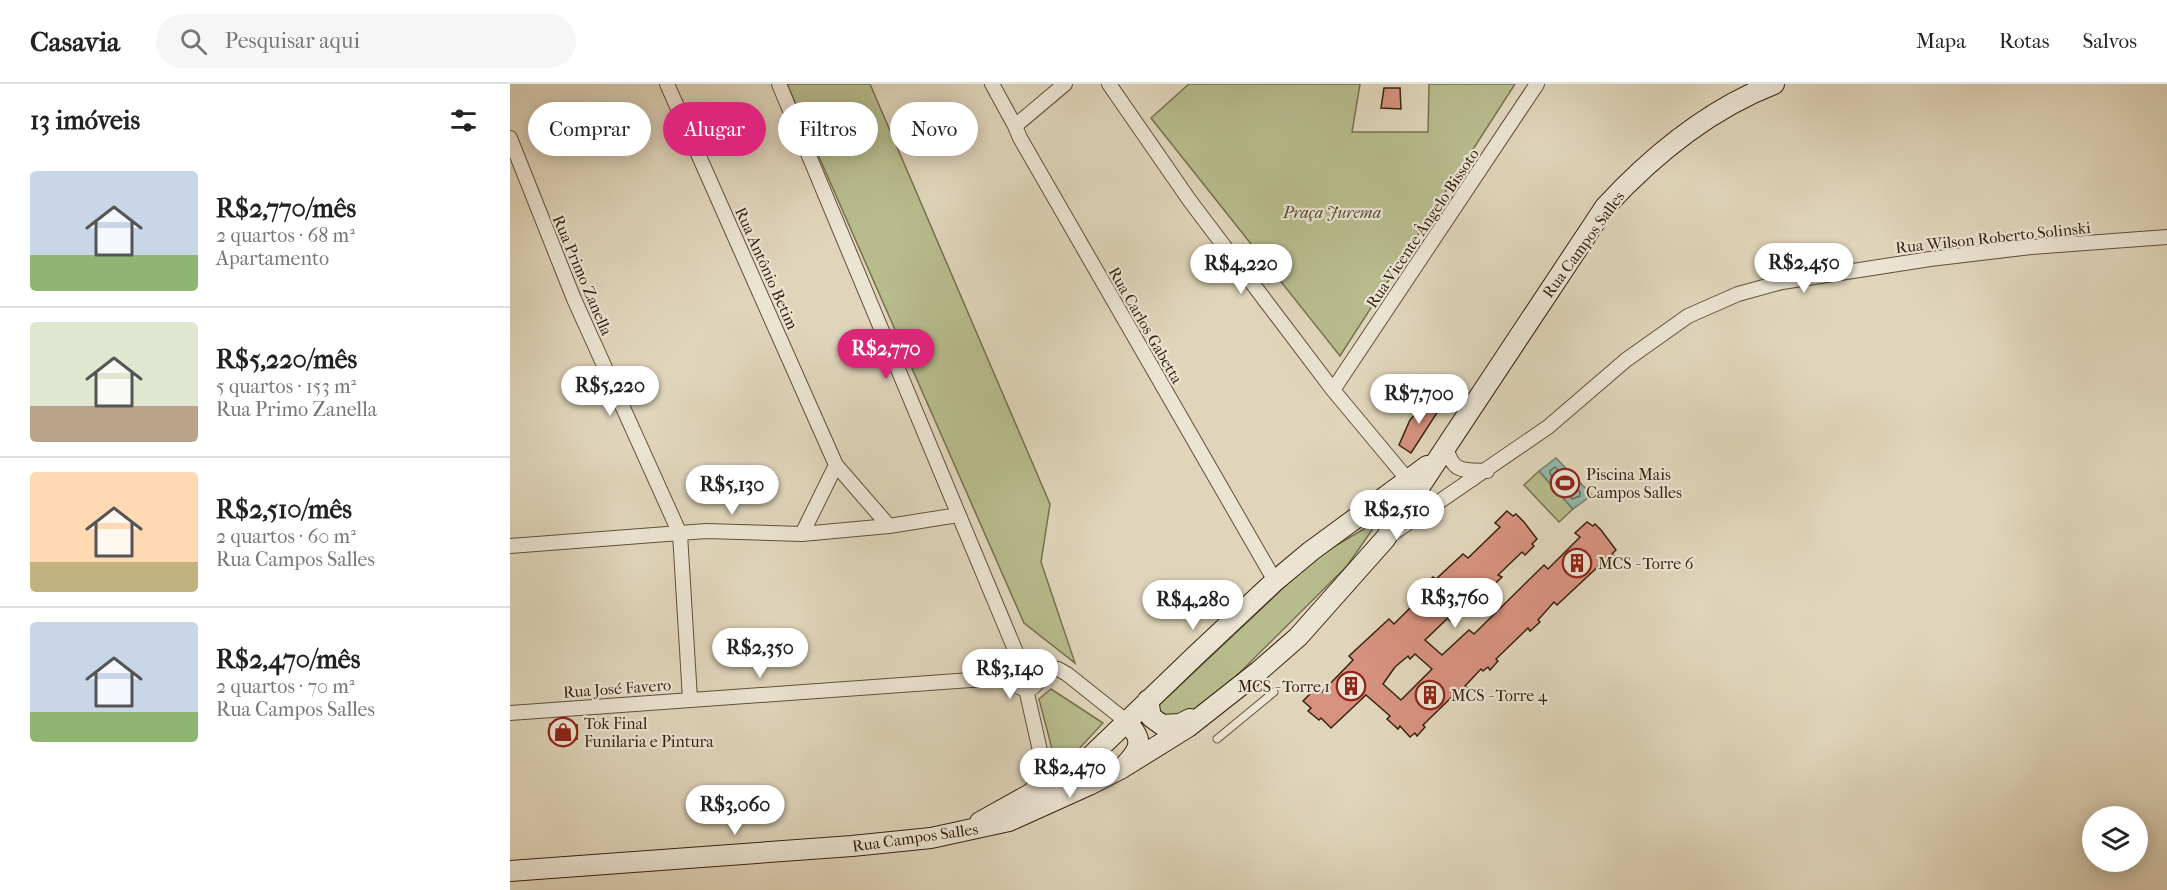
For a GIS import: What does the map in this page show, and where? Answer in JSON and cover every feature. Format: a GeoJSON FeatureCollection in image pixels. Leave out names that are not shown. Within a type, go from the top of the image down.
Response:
{"type":"FeatureCollection","features":[{"type":"Feature","properties":{"kind":"main road","name":"Rua Campos Salles"},"geometry":{"type":"LineString","coordinates":[[510,871],[852,846],[931,838],[964,831],[1009,821],[1089,785],[1122,768],[1188,727],[1298,637],[1385,539],[1605,207],[1634,176],[1696,127],[1745,96],[1774,84]]}},
{"type":"Feature","properties":{"kind":"main road"},"geometry":{"type":"LineString","coordinates":[[964,831],[1063,776],[1089,758],[1275,581],[1443,451]]}},
{"type":"Feature","properties":{"kind":"main road","name":"Rua Campos Salles"},"geometry":{"type":"LineString","coordinates":[[1347,582],[1398,507],[1408,480]]}},
{"type":"Feature","properties":{"kind":"main road"},"geometry":{"type":"LineString","coordinates":[[1148,700],[1151,717],[1162,725],[1180,724],[1210,710]]}},
{"type":"Feature","properties":{"kind":"main road"},"geometry":{"type":"LineString","coordinates":[[1122,768],[1131,758],[1139,742],[1137,733],[1126,721]]}},
{"type":"Feature","properties":{"kind":"main road"},"geometry":{"type":"LineString","coordinates":[[1063,776],[1089,785]]}},
{"type":"Feature","properties":{"kind":"street","name":"Rua Antônio Betim"},"geometry":{"type":"LineString","coordinates":[[667,84],[836,465],[890,526]]}},
{"type":"Feature","properties":{"kind":"street"},"geometry":{"type":"LineString","coordinates":[[779,84],[1021,664]]}},
{"type":"Feature","properties":{"kind":"street","name":"Rua Carlos Gabetta"},"geometry":{"type":"LineString","coordinates":[[992,84],[1016,126],[1020,138],[1275,581]]}},
{"type":"Feature","properties":{"kind":"street"},"geometry":{"type":"LineString","coordinates":[[1016,126],[1065,84]]}},
{"type":"Feature","properties":{"kind":"street"},"geometry":{"type":"LineString","coordinates":[[1109,84],[1190,201],[1333,390],[1408,480]]}},
{"type":"Feature","properties":{"kind":"street","name":"Rua Vicente Ângelo Bissoto"},"geometry":{"type":"LineString","coordinates":[[1333,390],[1538,84]]}},
{"type":"Feature","properties":{"kind":"street","name":"Rua Primo Zanella"},"geometry":{"type":"LineString","coordinates":[[510,138],[574,299],[680,534],[690,699]]}},
{"type":"Feature","properties":{"kind":"street","name":"Rua Wilson Roberto Solinski"},"geometry":{"type":"LineString","coordinates":[[1385,539],[1548,427],[1626,360],[1688,316],[1738,294],[1782,282],[1919,260],[2031,247],[2167,237]]}},
{"type":"Feature","properties":{"kind":"street"},"geometry":{"type":"LineString","coordinates":[[1443,451],[1450,461],[1462,470],[1487,471]]}},
{"type":"Feature","properties":{"kind":"street"},"geometry":{"type":"LineString","coordinates":[[802,534],[836,465]]}},
{"type":"Feature","properties":{"kind":"street"},"geometry":{"type":"LineString","coordinates":[[510,546],[706,531],[802,534],[890,526],[958,515]]}},
{"type":"Feature","properties":{"kind":"street"},"geometry":{"type":"LineString","coordinates":[[1036,668],[1037,681],[1033,687],[1026,689],[1015,683],[1013,677],[1015,669],[1021,664],[1029,663],[1036,668],[1058,669],[1126,721]]}},
{"type":"Feature","properties":{"kind":"street","name":"Rua José Favero"},"geometry":{"type":"LineString","coordinates":[[510,713],[1013,677]]}},
{"type":"Feature","properties":{"kind":"street"},"geometry":{"type":"LineString","coordinates":[[1026,689],[1041,755],[1032,792]]}},
{"type":"Feature","properties":{"kind":"street"},"geometry":{"type":"LineString","coordinates":[[1041,755],[1063,776]]}},
{"type":"Feature","properties":{"kind":"lane"},"geometry":{"type":"LineString","coordinates":[[1217,739],[1274,692]]}},
{"type":"Feature","properties":{"kind":"green space"},"geometry":{"type":"Polygon","coordinates":[[[787,84],[870,84],[878,102],[795,102],[787,84]]]}},
{"type":"Feature","properties":{"kind":"green space","name":"Praça Jurema"},"geometry":{"type":"Polygon","coordinates":[[[1189,84],[1360,84],[1352,132],[1428,132],[1429,84],[1515,84],[1340,356],[1151,118],[1189,84]]]}},
{"type":"Feature","properties":{"kind":"green space"},"geometry":{"type":"Polygon","coordinates":[[[878,103],[890,131],[890,156],[901,156],[1050,504],[1041,562],[1075,663],[1024,623],[819,156],[878,156],[878,103]]]}},
{"type":"Feature","properties":{"kind":"green space"},"geometry":{"type":"Polygon","coordinates":[[[1539,471],[1573,509],[1559,522],[1524,485],[1539,471]]]}},
{"type":"Feature","properties":{"kind":"green space"},"geometry":{"type":"Polygon","coordinates":[[[1379,520],[1347,566],[1203,709],[1161,725],[1154,710],[1315,558],[1379,520]]]}},
{"type":"Feature","properties":{"kind":"green space"},"geometry":{"type":"Polygon","coordinates":[[[1051,689],[1103,723],[1063,766],[1052,749],[1039,699],[1051,689]]]}},
{"type":"Feature","properties":{"kind":"water","name":"Piscina Mais Campos Salles"},"geometry":{"type":"Polygon","coordinates":[[[1556,458],[1592,495],[1573,509],[1539,471],[1556,458]]]}},
{"type":"Feature","properties":{"kind":"building"},"geometry":{"type":"Polygon","coordinates":[[[1384,88],[1400,88],[1401,109],[1381,108],[1384,88]]]}},
{"type":"Feature","properties":{"kind":"building"},"geometry":{"type":"Polygon","coordinates":[[[1429,398],[1442,405],[1411,453],[1399,445],[1410,420],[1429,398]]]}},
{"type":"Feature","properties":{"kind":"building"},"geometry":{"type":"Polygon","coordinates":[[[1507,511],[1513,516],[1516,514],[1537,539],[1525,555],[1522,552],[1498,575],[1502,577],[1484,594],[1482,591],[1477,595],[1474,592],[1450,621],[1448,618],[1425,640],[1442,655],[1469,630],[1474,634],[1544,565],[1548,569],[1580,537],[1575,533],[1587,522],[1593,526],[1595,524],[1616,550],[1612,554],[1614,556],[1604,566],[1602,563],[1557,605],[1554,602],[1538,620],[1540,622],[1530,631],[1528,628],[1496,659],[1498,661],[1490,670],[1488,667],[1483,671],[1481,669],[1465,686],[1467,688],[1457,697],[1455,694],[1423,725],[1425,727],[1417,736],[1415,733],[1410,737],[1400,726],[1398,729],[1387,719],[1390,716],[1366,695],[1331,728],[1321,718],[1319,720],[1308,711],[1311,708],[1303,701],[1317,687],[1322,692],[1353,660],[1349,656],[1389,619],[1394,624],[1426,592],[1421,588],[1433,577],[1436,579],[1463,554],[1468,558],[1500,527],[1495,523],[1507,511]],[[1415,654],[1410,659],[1408,656],[1395,667],[1383,684],[1401,700],[1432,669],[1415,654]]]}},
{"type":"Feature","properties":{"kind":"building","name":"Tok Final Funilaria e Pintura"},"geometry":{"type":"Polygon","coordinates":[[[550,724],[577,725],[577,739],[550,739],[550,724]]]}},
{"type":"Feature","properties":{"kind":"place","name":"Piscina Mais Campos Salles"},"geometry":{"type":"Point","coordinates":[1565,483]}},
{"type":"Feature","properties":{"kind":"place","name":"MCS - Torre 6"},"geometry":{"type":"Point","coordinates":[1577,563]}},
{"type":"Feature","properties":{"kind":"place","name":"MCS - Torre 1"},"geometry":{"type":"Point","coordinates":[1351,686]}},
{"type":"Feature","properties":{"kind":"place","name":"MCS - Torre 4"},"geometry":{"type":"Point","coordinates":[1430,695]}},
{"type":"Feature","properties":{"kind":"place","name":"Tok Final Funilaria e Pintura"},"geometry":{"type":"Point","coordinates":[563,732]}}]}
